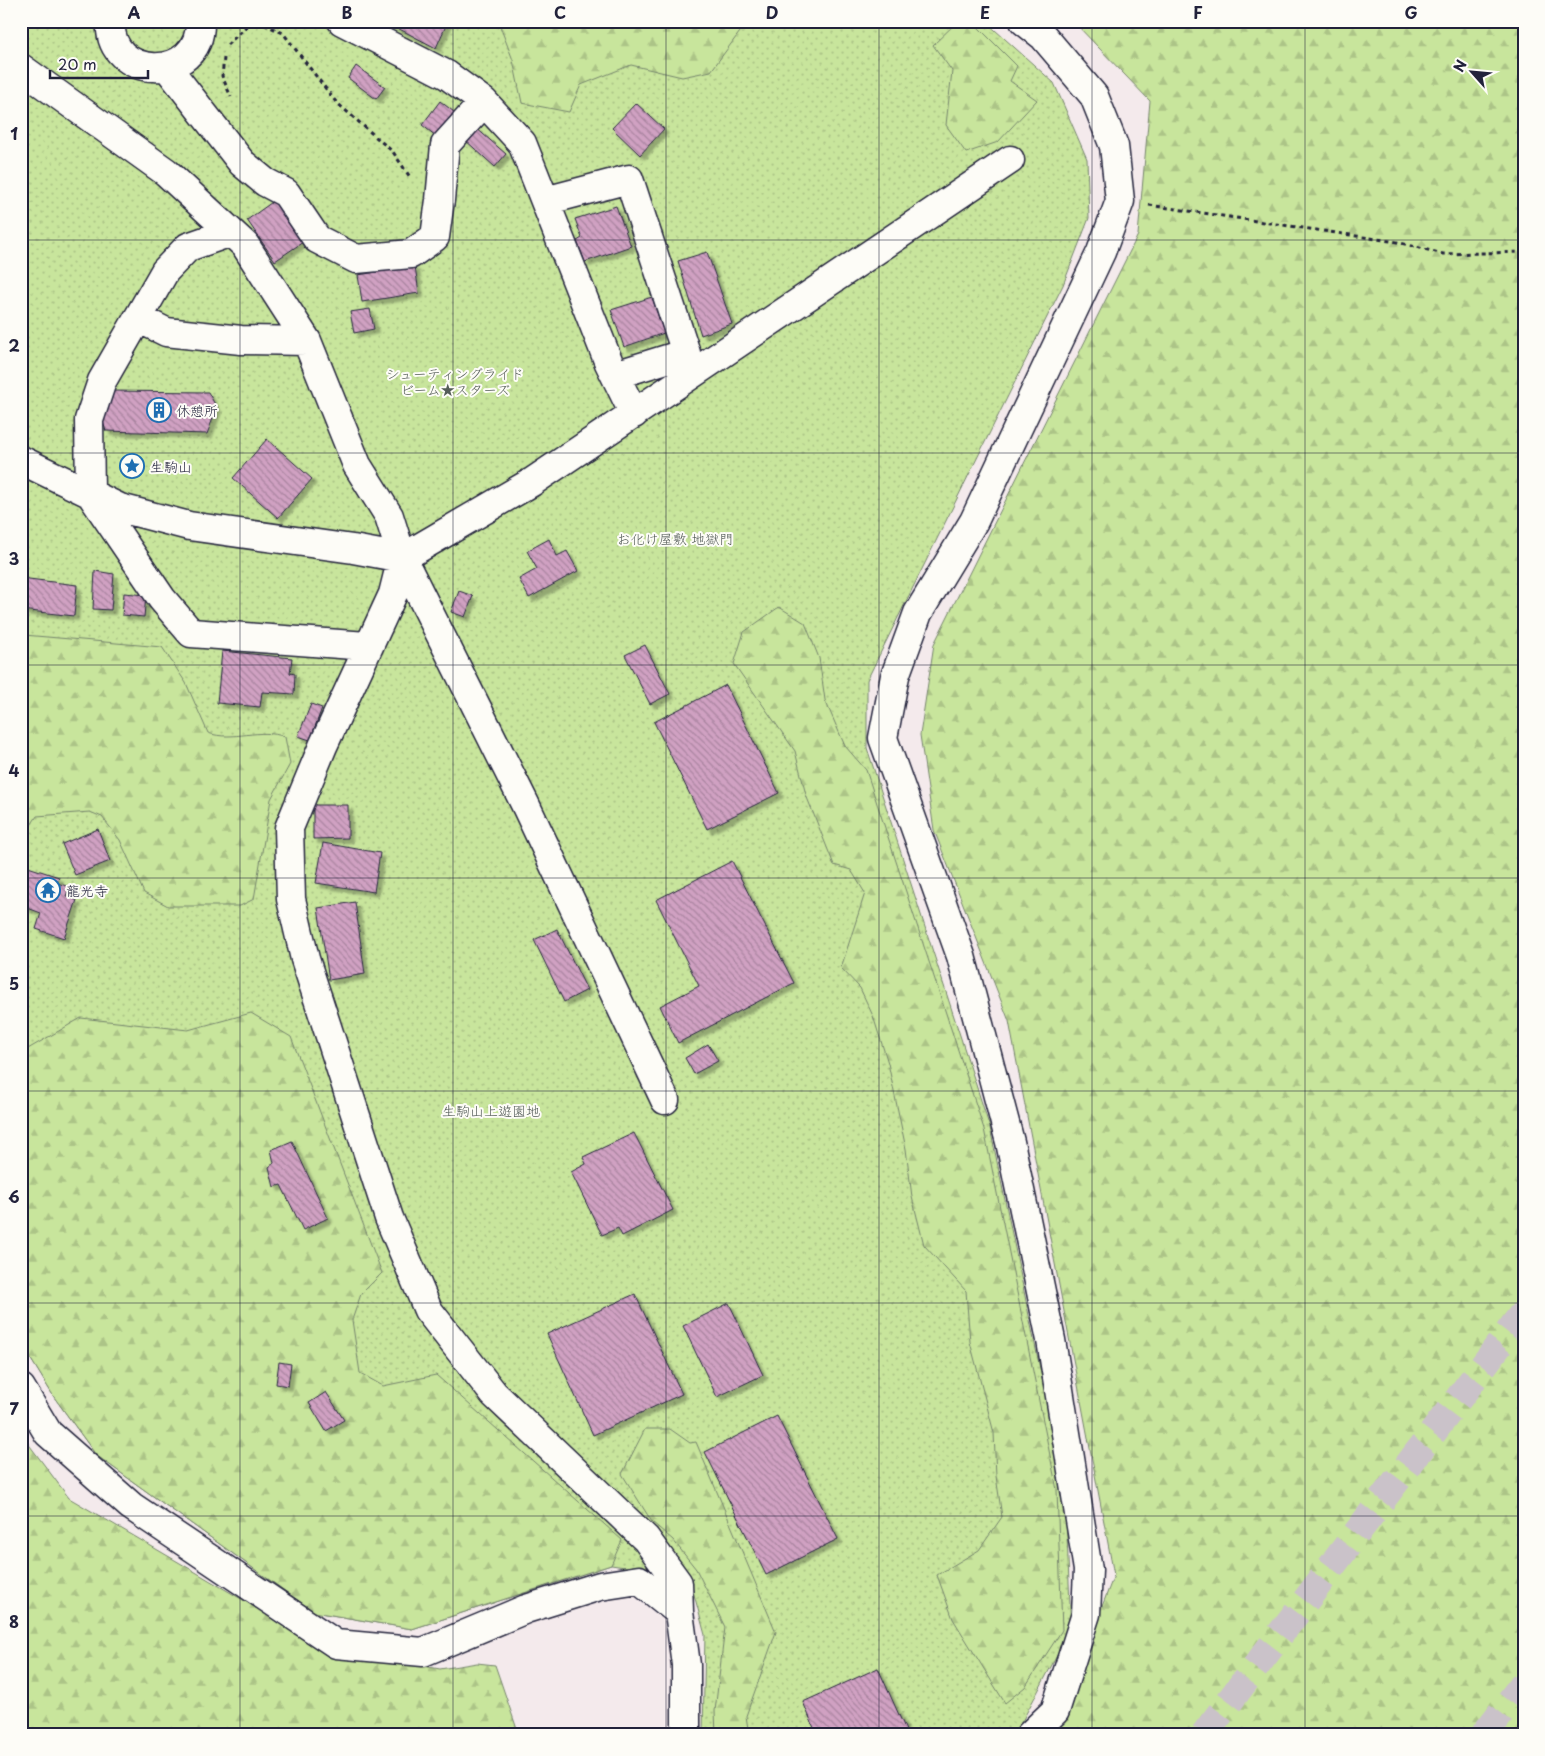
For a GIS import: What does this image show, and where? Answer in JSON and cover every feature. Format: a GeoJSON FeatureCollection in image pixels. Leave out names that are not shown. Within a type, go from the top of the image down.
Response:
{"type":"FeatureCollection","features":[{"type":"Feature","properties":{"kind":"street"},"geometry":{"type":"LineString","coordinates":[[111,21],[110,28],[115,43],[124,56],[136,64],[151,68],[167,67],[180,62],[190,53],[197,41],[200,21]]}},
{"type":"Feature","properties":{"kind":"street"},"geometry":{"type":"LineString","coordinates":[[342,21],[447,75],[484,102],[522,143],[615,375],[634,414]]}},
{"type":"Feature","properties":{"kind":"street"},"geometry":{"type":"LineString","coordinates":[[1024,21],[1043,36],[1094,96],[1114,146],[1120,201],[1101,252],[974,522],[918,613],[895,676],[883,738],[961,956],[1010,1142],[1051,1340],[1088,1570],[1086,1614],[1054,1711],[1030,1735]]}},
{"type":"Feature","properties":{"kind":"street"},"geometry":{"type":"LineString","coordinates":[[167,67],[242,163],[265,182],[286,193],[317,239],[356,259],[410,254],[434,236],[440,200],[445,145],[484,102]]}},
{"type":"Feature","properties":{"kind":"street"},"geometry":{"type":"LineString","coordinates":[[21,68],[166,172],[245,245],[307,340],[357,465],[389,516],[402,558],[525,804],[665,1100]]}},
{"type":"Feature","properties":{"kind":"street"},"geometry":{"type":"LineString","coordinates":[[21,460],[120,508],[188,526],[352,549],[402,558],[532,482],[1010,160]]}},
{"type":"Feature","properties":{"kind":"street"},"geometry":{"type":"LineString","coordinates":[[545,201],[629,179],[686,353],[615,375]]}},
{"type":"Feature","properties":{"kind":"street"},"geometry":{"type":"LineString","coordinates":[[230,232],[188,247],[165,271],[102,381],[89,420],[90,493],[162,600],[192,633],[367,646]]}},
{"type":"Feature","properties":{"kind":"street"},"geometry":{"type":"LineString","coordinates":[[138,318],[166,332],[241,340],[307,340]]}},
{"type":"Feature","properties":{"kind":"street"},"geometry":{"type":"LineString","coordinates":[[402,558],[393,594],[367,646],[288,828],[291,899],[305,959],[388,1218],[428,1310],[494,1394],[646,1539],[678,1583],[686,1666],[686,1735]]}},
{"type":"Feature","properties":{"kind":"street"},"geometry":{"type":"LineString","coordinates":[[21,1388],[48,1433],[131,1506],[336,1644],[423,1652],[526,1609],[600,1586],[639,1580],[680,1612]]}},
{"type":"Feature","properties":{"kind":"path"},"geometry":{"type":"LineString","coordinates":[[233,99],[222,76],[226,46],[252,21]]}},
{"type":"Feature","properties":{"kind":"path"},"geometry":{"type":"LineString","coordinates":[[256,21],[284,33],[336,102],[393,152],[413,182]]}},
{"type":"Feature","properties":{"kind":"path"},"geometry":{"type":"LineString","coordinates":[[1120,201],[1397,242],[1443,254],[1524,252]]}},
{"type":"Feature","properties":{"kind":"green space","name":"生駒山上遊園地"},"geometry":{"type":"Polygon","coordinates":[[[21,21],[985,21],[1054,83],[1087,159],[1089,218],[1063,285],[867,680],[867,748],[990,1128],[1065,1489],[1071,1629],[1019,1727],[1004,1735],[703,1735],[705,1635],[689,1576],[611,1565],[412,1629],[314,1612],[96,1455],[54,1397],[21,1343],[21,21]]]}},
{"type":"Feature","properties":{"kind":"green space"},"geometry":{"type":"Polygon","coordinates":[[[498,21],[748,21],[711,71],[682,77],[631,65],[581,85],[569,112],[522,103],[513,60],[498,21]]]}},
{"type":"Feature","properties":{"kind":"green space"},"geometry":{"type":"Polygon","coordinates":[[[958,21],[977,26],[1017,66],[1010,81],[1037,100],[998,142],[966,153],[946,125],[952,71],[933,45],[958,21]]]}},
{"type":"Feature","properties":{"kind":"green space"},"geometry":{"type":"Polygon","coordinates":[[[1073,21],[1524,21],[1524,1735],[1053,1735],[1114,1575],[1009,1021],[934,830],[920,735],[934,644],[1138,235],[1150,101],[1073,21]]]}},
{"type":"Feature","properties":{"kind":"green space"},"geometry":{"type":"Polygon","coordinates":[[[779,607],[805,623],[819,658],[825,700],[845,746],[866,770],[984,1129],[1057,1490],[1062,1630],[1025,1687],[1005,1703],[953,1619],[937,1575],[979,1550],[1002,1517],[996,1476],[994,1433],[970,1342],[966,1291],[924,1245],[912,1197],[906,1149],[888,1063],[873,1016],[860,988],[841,968],[865,893],[851,870],[834,865],[806,795],[795,751],[734,664],[744,632],[779,607]]]}},
{"type":"Feature","properties":{"kind":"green space"},"geometry":{"type":"Polygon","coordinates":[[[24,635],[162,647],[186,683],[208,733],[227,736],[266,733],[285,737],[290,764],[271,799],[254,899],[240,906],[168,906],[144,893],[120,840],[102,817],[90,812],[37,816],[27,831],[21,829],[21,654],[24,635]]]}},
{"type":"Feature","properties":{"kind":"green space"},"geometry":{"type":"Polygon","coordinates":[[[251,1013],[291,1037],[382,1273],[361,1294],[352,1320],[360,1373],[383,1386],[436,1375],[622,1540],[611,1565],[412,1629],[314,1612],[96,1455],[54,1397],[21,1343],[21,1053],[81,1018],[188,1030],[251,1013]]]}},
{"type":"Feature","properties":{"kind":"green space"},"geometry":{"type":"Polygon","coordinates":[[[645,1429],[670,1429],[690,1443],[696,1442],[776,1632],[746,1716],[749,1735],[716,1735],[715,1711],[725,1627],[696,1569],[673,1540],[652,1522],[622,1474],[645,1429]]]}},
{"type":"Feature","properties":{"kind":"green space"},"geometry":{"type":"Polygon","coordinates":[[[21,1434],[69,1498],[325,1648],[440,1669],[477,1663],[495,1665],[519,1735],[21,1735],[21,1434]]]}},
{"type":"Feature","properties":{"kind":"building"},"geometry":{"type":"Polygon","coordinates":[[[384,21],[448,21],[436,48],[384,21]]]}},
{"type":"Feature","properties":{"kind":"building"},"geometry":{"type":"Polygon","coordinates":[[[356,66],[385,87],[376,99],[348,78],[356,66]]]}},
{"type":"Feature","properties":{"kind":"building"},"geometry":{"type":"Polygon","coordinates":[[[440,101],[454,112],[436,136],[422,125],[440,101]]]}},
{"type":"Feature","properties":{"kind":"building"},"geometry":{"type":"Polygon","coordinates":[[[636,103],[664,129],[640,155],[612,128],[636,103]]]}},
{"type":"Feature","properties":{"kind":"building"},"geometry":{"type":"Polygon","coordinates":[[[475,127],[506,154],[495,167],[464,139],[475,127]]]}},
{"type":"Feature","properties":{"kind":"building"},"geometry":{"type":"Polygon","coordinates":[[[275,200],[303,242],[275,261],[247,220],[275,200]]]}},
{"type":"Feature","properties":{"kind":"building"},"geometry":{"type":"Polygon","coordinates":[[[616,206],[631,246],[585,262],[577,241],[582,238],[575,219],[616,206]]]}},
{"type":"Feature","properties":{"kind":"building"},"geometry":{"type":"Polygon","coordinates":[[[707,252],[732,324],[701,335],[678,261],[707,252]]]}},
{"type":"Feature","properties":{"kind":"building"},"geometry":{"type":"Polygon","coordinates":[[[415,266],[419,293],[362,302],[358,275],[415,266]]]}},
{"type":"Feature","properties":{"kind":"building"},"geometry":{"type":"Polygon","coordinates":[[[652,297],[664,333],[624,347],[611,310],[652,297]]]}},
{"type":"Feature","properties":{"kind":"building"},"geometry":{"type":"Polygon","coordinates":[[[370,309],[374,329],[354,333],[350,312],[370,309]]]}},
{"type":"Feature","properties":{"kind":"building","name":"休憩所"},"geometry":{"type":"Polygon","coordinates":[[[110,391],[208,392],[217,408],[207,434],[106,431],[100,413],[110,391]]]}},
{"type":"Feature","properties":{"kind":"building"},"geometry":{"type":"Polygon","coordinates":[[[267,439],[312,479],[278,518],[233,478],[267,439]]]}},
{"type":"Feature","properties":{"kind":"building"},"geometry":{"type":"Polygon","coordinates":[[[549,539],[557,556],[567,551],[578,571],[529,598],[519,579],[537,569],[527,551],[549,539]]]}},
{"type":"Feature","properties":{"kind":"building"},"geometry":{"type":"Polygon","coordinates":[[[95,571],[114,574],[111,610],[93,609],[95,571]]]}},
{"type":"Feature","properties":{"kind":"building"},"geometry":{"type":"Polygon","coordinates":[[[21,578],[77,585],[74,616],[21,610],[21,578]]]}},
{"type":"Feature","properties":{"kind":"building"},"geometry":{"type":"Polygon","coordinates":[[[459,591],[473,596],[465,617],[451,612],[459,591]]]}},
{"type":"Feature","properties":{"kind":"building"},"geometry":{"type":"Polygon","coordinates":[[[124,593],[146,595],[144,617],[122,615],[124,593]]]}},
{"type":"Feature","properties":{"kind":"building"},"geometry":{"type":"Polygon","coordinates":[[[645,645],[670,694],[650,704],[625,655],[645,645]]]}},
{"type":"Feature","properties":{"kind":"building"},"geometry":{"type":"Polygon","coordinates":[[[222,651],[292,658],[290,673],[295,674],[294,694],[262,692],[260,707],[217,703],[222,651]]]}},
{"type":"Feature","properties":{"kind":"building"},"geometry":{"type":"Polygon","coordinates":[[[726,685],[779,793],[707,829],[654,722],[726,685]]]}},
{"type":"Feature","properties":{"kind":"building"},"geometry":{"type":"Polygon","coordinates":[[[311,704],[322,708],[310,740],[298,736],[311,704]]]}},
{"type":"Feature","properties":{"kind":"building"},"geometry":{"type":"Polygon","coordinates":[[[313,805],[348,805],[348,838],[313,839],[313,805]]]}},
{"type":"Feature","properties":{"kind":"building"},"geometry":{"type":"Polygon","coordinates":[[[98,829],[110,861],[75,875],[62,844],[98,829]]]}},
{"type":"Feature","properties":{"kind":"building"},"geometry":{"type":"Polygon","coordinates":[[[323,843],[380,853],[374,892],[316,883],[323,843]]]}},
{"type":"Feature","properties":{"kind":"building"},"geometry":{"type":"Polygon","coordinates":[[[732,861],[794,983],[678,1043],[660,1006],[699,986],[656,900],[732,861]]]}},
{"type":"Feature","properties":{"kind":"building"},"geometry":{"type":"Polygon","coordinates":[[[28,867],[59,877],[57,883],[70,887],[66,896],[77,900],[64,938],[36,929],[41,913],[25,907],[21,916],[21,871],[26,872],[28,867]]]}},
{"type":"Feature","properties":{"kind":"building"},"geometry":{"type":"Polygon","coordinates":[[[355,902],[365,974],[329,980],[318,908],[355,902]]]}},
{"type":"Feature","properties":{"kind":"building"},"geometry":{"type":"Polygon","coordinates":[[[557,929],[587,990],[564,1002],[534,940],[557,929]]]}},
{"type":"Feature","properties":{"kind":"building"},"geometry":{"type":"Polygon","coordinates":[[[708,1044],[718,1061],[694,1074],[685,1058],[708,1044]]]}},
{"type":"Feature","properties":{"kind":"building"},"geometry":{"type":"Polygon","coordinates":[[[634,1133],[673,1210],[622,1236],[618,1228],[602,1235],[571,1172],[586,1164],[583,1157],[634,1133]]]}},
{"type":"Feature","properties":{"kind":"building"},"geometry":{"type":"Polygon","coordinates":[[[292,1141],[328,1218],[303,1230],[281,1185],[274,1187],[269,1167],[274,1163],[271,1150],[292,1141]]]}},
{"type":"Feature","properties":{"kind":"building"},"geometry":{"type":"Polygon","coordinates":[[[635,1294],[682,1394],[593,1435],[547,1334],[635,1294]]]}},
{"type":"Feature","properties":{"kind":"building"},"geometry":{"type":"Polygon","coordinates":[[[729,1303],[763,1375],[717,1397],[683,1326],[729,1303]]]}},
{"type":"Feature","properties":{"kind":"building"},"geometry":{"type":"Polygon","coordinates":[[[279,1362],[291,1364],[288,1386],[276,1384],[279,1362]]]}},
{"type":"Feature","properties":{"kind":"building"},"geometry":{"type":"Polygon","coordinates":[[[326,1392],[344,1420],[326,1431],[309,1403],[326,1392]]]}},
{"type":"Feature","properties":{"kind":"building"},"geometry":{"type":"Polygon","coordinates":[[[777,1416],[838,1539],[766,1575],[705,1452],[777,1416]]]}},
{"type":"Feature","properties":{"kind":"building"},"geometry":{"type":"Polygon","coordinates":[[[878,1668],[908,1735],[817,1735],[803,1702],[878,1668]]]}},
{"type":"Feature","properties":{"kind":"tunnel"},"geometry":{"type":"LineString","coordinates":[[1204,1735],[1524,1312]]}},
{"type":"Feature","properties":{"kind":"tunnel"},"geometry":{"type":"LineString","coordinates":[[1484,1735],[1524,1683]]}},
{"type":"Feature","properties":{"kind":"place","name":"休憩所"},"geometry":{"type":"Point","coordinates":[159,410]}},
{"type":"Feature","properties":{"kind":"place","name":"生駒山"},"geometry":{"type":"Point","coordinates":[132,466]}},
{"type":"Feature","properties":{"kind":"place","name":"龍光寺"},"geometry":{"type":"Point","coordinates":[48,890]}},
{"type":"Feature","properties":{"kind":"park label","name":"シューティングライド ビーム★スターズ"},"geometry":{"type":"Point","coordinates":[455,382]}},
{"type":"Feature","properties":{"kind":"park label","name":"お化け屋敷 地獄門"},"geometry":{"type":"Point","coordinates":[675,538]}}]}
